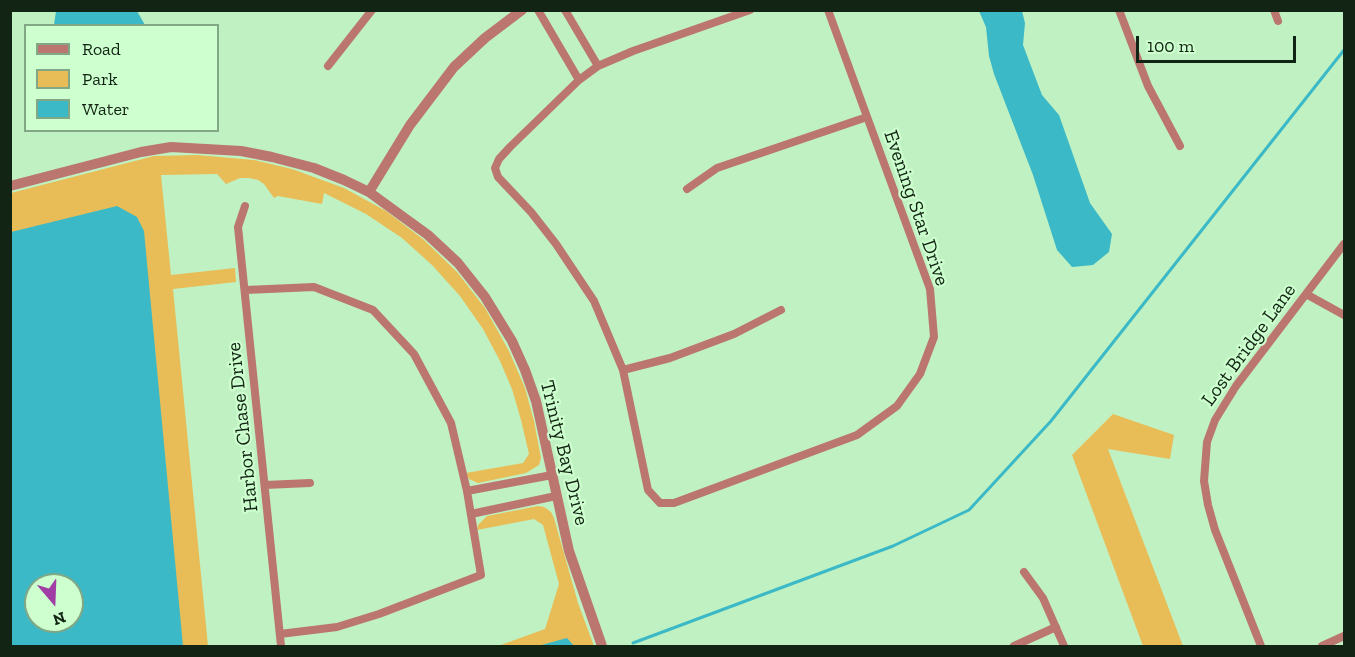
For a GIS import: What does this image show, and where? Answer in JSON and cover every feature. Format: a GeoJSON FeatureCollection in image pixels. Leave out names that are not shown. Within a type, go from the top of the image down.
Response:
{"type":"FeatureCollection","features":[{"type":"Feature","properties":{"kind":"street"},"geometry":{"type":"LineString","coordinates":[[327,66],[372,10]]}},
{"type":"Feature","properties":{"kind":"street"},"geometry":{"type":"LineString","coordinates":[[369,192],[410,125],[454,67],[485,38],[522,10]]}},
{"type":"Feature","properties":{"kind":"street"},"geometry":{"type":"LineString","coordinates":[[538,10],[579,80]]}},
{"type":"Feature","properties":{"kind":"street"},"geometry":{"type":"LineString","coordinates":[[565,10],[598,66]]}},
{"type":"Feature","properties":{"kind":"street"},"geometry":{"type":"LineString","coordinates":[[750,10],[633,51],[598,66],[579,80],[510,147],[499,159],[495,168],[498,177],[531,212],[556,244],[594,301],[623,370],[670,358],[734,334],[781,310]]}},
{"type":"Feature","properties":{"kind":"street","name":"Evening Star Drive"},"geometry":{"type":"LineString","coordinates":[[623,370],[648,490],[660,503],[674,503],[856,435],[897,406],[920,374],[934,337],[930,290],[828,10]]}},
{"type":"Feature","properties":{"kind":"street"},"geometry":{"type":"LineString","coordinates":[[1119,10],[1148,86],[1180,146]]}},
{"type":"Feature","properties":{"kind":"street"},"geometry":{"type":"LineString","coordinates":[[1274,10],[1278,21]]}},
{"type":"Feature","properties":{"kind":"street"},"geometry":{"type":"LineString","coordinates":[[687,189],[717,168],[867,117]]}},
{"type":"Feature","properties":{"kind":"street","name":"Trinity Bay Drive"},"geometry":{"type":"LineString","coordinates":[[10,186],[141,152],[182,148],[241,151],[314,168],[369,192],[428,235],[458,263],[485,297],[512,341],[525,370],[536,401],[572,562],[602,646]]}},
{"type":"Feature","properties":{"kind":"street","name":"Harbor Chase Drive"},"geometry":{"type":"LineString","coordinates":[[245,206],[238,227],[281,646]]}},
{"type":"Feature","properties":{"kind":"street","name":"Lost Bridge Lane"},"geometry":{"type":"LineString","coordinates":[[1261,646],[1215,530],[1208,505],[1204,481],[1207,442],[1225,402],[1344,244]]}},
{"type":"Feature","properties":{"kind":"street"},"geometry":{"type":"LineString","coordinates":[[246,290],[314,287],[373,310],[414,354],[451,423],[467,491],[481,575],[379,614],[337,627],[280,634]]}},
{"type":"Feature","properties":{"kind":"street"},"geometry":{"type":"LineString","coordinates":[[1306,294],[1344,315]]}},
{"type":"Feature","properties":{"kind":"street"},"geometry":{"type":"LineString","coordinates":[[467,491],[552,475]]}},
{"type":"Feature","properties":{"kind":"street"},"geometry":{"type":"LineString","coordinates":[[265,485],[310,483]]}},
{"type":"Feature","properties":{"kind":"street"},"geometry":{"type":"LineString","coordinates":[[471,514],[556,496]]}},
{"type":"Feature","properties":{"kind":"street"},"geometry":{"type":"LineString","coordinates":[[1024,572],[1043,598],[1064,646]]}},
{"type":"Feature","properties":{"kind":"street"},"geometry":{"type":"LineString","coordinates":[[1014,646],[1056,627]]}},
{"type":"Feature","properties":{"kind":"street"},"geometry":{"type":"LineString","coordinates":[[1322,646],[1344,636]]}},
{"type":"Feature","properties":{"kind":"green space"},"geometry":{"type":"Polygon","coordinates":[[[197,155],[254,160],[292,169],[344,188],[386,211],[424,240],[457,272],[485,308],[509,351],[525,388],[541,458],[539,465],[526,473],[478,483],[469,479],[466,473],[523,463],[529,454],[521,420],[512,389],[483,329],[460,296],[432,265],[402,238],[366,214],[324,193],[322,204],[278,196],[274,198],[264,184],[249,178],[240,178],[226,184],[217,174],[161,175],[171,275],[235,268],[236,282],[173,289],[208,646],[11,646],[11,193],[154,156],[197,155]]]}},
{"type":"Feature","properties":{"kind":"green space"},"geometry":{"type":"Polygon","coordinates":[[[1113,414],[1174,435],[1170,459],[1108,449],[1183,646],[1143,646],[1072,455],[1113,414]]]}},
{"type":"Feature","properties":{"kind":"green space"},"geometry":{"type":"Polygon","coordinates":[[[538,506],[551,512],[554,518],[578,603],[594,646],[498,646],[545,629],[559,584],[543,525],[534,519],[477,530],[478,525],[487,516],[538,506]]]}},
{"type":"Feature","properties":{"kind":"water"},"geometry":{"type":"Polygon","coordinates":[[[56,11],[137,11],[144,24],[54,24],[56,11]]]}},
{"type":"Feature","properties":{"kind":"water"},"geometry":{"type":"Polygon","coordinates":[[[979,11],[1022,11],[1025,23],[1023,45],[1042,95],[1059,115],[1090,203],[1112,234],[1109,252],[1093,265],[1072,267],[1057,250],[1033,175],[994,74],[989,56],[986,27],[979,11]]]}},
{"type":"Feature","properties":{"kind":"water"},"geometry":{"type":"Polygon","coordinates":[[[117,206],[137,217],[144,231],[183,646],[11,646],[11,232],[117,206]]]}},
{"type":"Feature","properties":{"kind":"water"},"geometry":{"type":"Polygon","coordinates":[[[567,638],[574,646],[538,646],[567,638]]]}},
{"type":"Feature","properties":{"kind":"waterway"},"geometry":{"type":"LineString","coordinates":[[633,643],[893,546],[969,510],[1051,421],[1344,50]]}}]}
